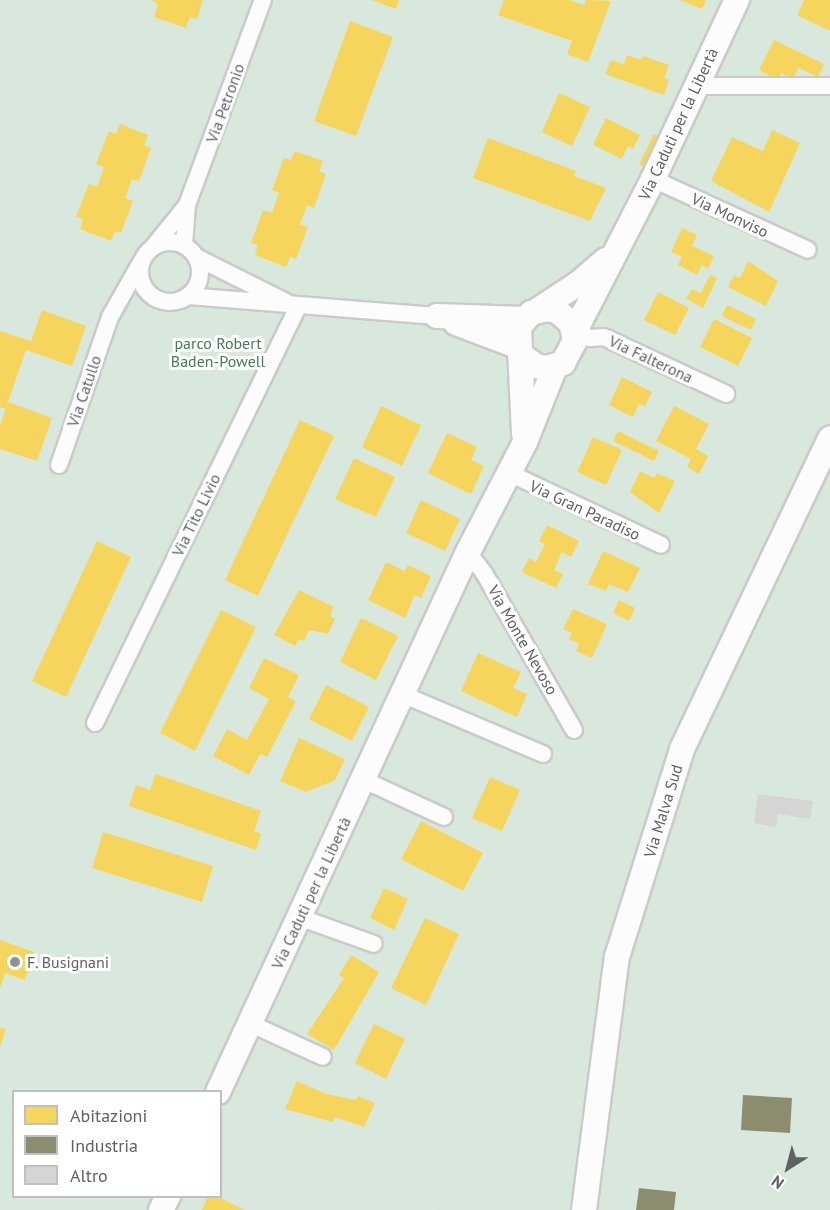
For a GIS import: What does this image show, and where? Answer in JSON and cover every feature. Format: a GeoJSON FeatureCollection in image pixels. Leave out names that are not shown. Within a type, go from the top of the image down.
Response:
{"type":"FeatureCollection","features":[{"type":"Feature","properties":{"kind":"street","name":"Via Petronio"},"geometry":{"type":"LineString","coordinates":[[153,246],[187,205],[263,0]]}},
{"type":"Feature","properties":{"kind":"street","name":"Via Caduti per la Libertà"},"geometry":{"type":"LineString","coordinates":[[575,331],[653,179],[737,0]]}},
{"type":"Feature","properties":{"kind":"street"},"geometry":{"type":"LineString","coordinates":[[696,86],[830,86]]}},
{"type":"Feature","properties":{"kind":"street","name":"Via Monviso"},"geometry":{"type":"LineString","coordinates":[[653,179],[808,250]]}},
{"type":"Feature","properties":{"kind":"street","name":"Via Petronio"},"geometry":{"type":"LineString","coordinates":[[187,205],[190,251]]}},
{"type":"Feature","properties":{"kind":"street"},"geometry":{"type":"LineString","coordinates":[[153,246],[168,241],[298,308]]}},
{"type":"Feature","properties":{"kind":"street","name":"Via Catullo"},"geometry":{"type":"LineString","coordinates":[[58,465],[110,316],[153,246]]}},
{"type":"Feature","properties":{"kind":"street"},"geometry":{"type":"LineString","coordinates":[[525,442],[519,327],[531,315],[579,283],[618,248]]}},
{"type":"Feature","properties":{"kind":"street"},"geometry":{"type":"LineString","coordinates":[[188,296],[200,273],[190,251]]}},
{"type":"Feature","properties":{"kind":"street"},"geometry":{"type":"LineString","coordinates":[[140,264],[141,282],[152,296]]}},
{"type":"Feature","properties":{"kind":"street"},"geometry":{"type":"LineString","coordinates":[[110,316],[132,299],[152,296],[170,302],[188,296],[298,308],[437,316],[531,315],[556,311],[575,331],[570,356],[555,366],[536,366],[519,350],[437,316]]}},
{"type":"Feature","properties":{"kind":"street","name":"Via Tito Livio"},"geometry":{"type":"LineString","coordinates":[[95,723],[298,308]]}},
{"type":"Feature","properties":{"kind":"street","name":"Via Falterona"},"geometry":{"type":"LineString","coordinates":[[575,331],[590,338],[604,337],[726,394]]}},
{"type":"Feature","properties":{"kind":"street","name":"Via Caduti per la Libertà"},"geometry":{"type":"LineString","coordinates":[[219,1090],[301,918],[468,552],[525,442],[555,366]]}},
{"type":"Feature","properties":{"kind":"street","name":"Via Malva Sud"},"geometry":{"type":"LineString","coordinates":[[584,1210],[617,957],[682,749],[830,439]]}},
{"type":"Feature","properties":{"kind":"street","name":"Via Gran Paradiso"},"geometry":{"type":"LineString","coordinates":[[509,473],[661,545]]}},
{"type":"Feature","properties":{"kind":"street","name":"Via Monte Nevoso"},"geometry":{"type":"LineString","coordinates":[[468,552],[484,573],[574,730]]}},
{"type":"Feature","properties":{"kind":"street"},"geometry":{"type":"LineString","coordinates":[[404,695],[543,754]]}},
{"type":"Feature","properties":{"kind":"street"},"geometry":{"type":"LineString","coordinates":[[364,780],[444,817]]}},
{"type":"Feature","properties":{"kind":"street"},"geometry":{"type":"LineString","coordinates":[[301,918],[374,944]]}},
{"type":"Feature","properties":{"kind":"street"},"geometry":{"type":"LineString","coordinates":[[249,1023],[323,1057]]}},
{"type":"Feature","properties":{"kind":"green space","name":"parco Robert Baden-Powell"},"geometry":{"type":"Polygon","coordinates":[[[0,0],[830,0],[830,1210],[0,1210],[0,0]]]}},
{"type":"Feature","properties":{"kind":"building: Abitazioni"},"geometry":{"type":"Polygon","coordinates":[[[152,0],[203,0],[197,19],[190,17],[186,28],[154,17],[158,5],[152,0]]]}},
{"type":"Feature","properties":{"kind":"building: Abitazioni"},"geometry":{"type":"Polygon","coordinates":[[[372,0],[399,0],[396,9],[372,0]]]}},
{"type":"Feature","properties":{"kind":"building: Abitazioni"},"geometry":{"type":"Polygon","coordinates":[[[504,0],[569,0],[584,5],[586,0],[611,1],[588,62],[567,54],[572,41],[498,15],[504,0]]]}},
{"type":"Feature","properties":{"kind":"building: Abitazioni"},"geometry":{"type":"Polygon","coordinates":[[[680,0],[706,0],[702,9],[680,0]]]}},
{"type":"Feature","properties":{"kind":"building: Abitazioni"},"geometry":{"type":"Polygon","coordinates":[[[804,0],[830,0],[830,31],[797,15],[804,0]]]}},
{"type":"Feature","properties":{"kind":"building: Abitazioni"},"geometry":{"type":"Polygon","coordinates":[[[350,21],[393,37],[356,136],[314,121],[350,21]]]}},
{"type":"Feature","properties":{"kind":"building: Abitazioni"},"geometry":{"type":"Polygon","coordinates":[[[774,40],[824,64],[818,77],[799,68],[793,79],[781,73],[778,80],[759,70],[774,40]]]}},
{"type":"Feature","properties":{"kind":"building: Abitazioni"},"geometry":{"type":"Polygon","coordinates":[[[627,55],[641,60],[643,56],[669,65],[664,78],[669,80],[664,95],[605,74],[611,60],[624,64],[627,55]]]}},
{"type":"Feature","properties":{"kind":"building: Abitazioni"},"geometry":{"type":"Polygon","coordinates":[[[559,93],[590,107],[572,146],[542,132],[559,93]]]}},
{"type":"Feature","properties":{"kind":"building: Abitazioni"},"geometry":{"type":"Polygon","coordinates":[[[606,118],[640,135],[633,149],[628,146],[622,159],[593,145],[606,118]]]}},
{"type":"Feature","properties":{"kind":"building: Abitazioni"},"geometry":{"type":"Polygon","coordinates":[[[120,124],[148,135],[144,145],[151,148],[139,181],[132,179],[125,198],[133,201],[121,233],[115,231],[111,241],[80,229],[83,219],[76,216],[89,184],[97,187],[104,167],[96,164],[109,131],[116,134],[120,124]]]}},
{"type":"Feature","properties":{"kind":"building: Abitazioni"},"geometry":{"type":"Polygon","coordinates":[[[772,130],[800,143],[769,212],[711,181],[732,137],[763,151],[772,130]]]}},
{"type":"Feature","properties":{"kind":"building: Abitazioni"},"geometry":{"type":"Polygon","coordinates":[[[654,134],[664,139],[649,169],[639,164],[654,134]]]}},
{"type":"Feature","properties":{"kind":"building: Abitazioni"},"geometry":{"type":"Polygon","coordinates":[[[488,138],[576,171],[574,176],[606,188],[590,221],[473,178],[488,138]]]}},
{"type":"Feature","properties":{"kind":"building: Abitazioni"},"geometry":{"type":"Polygon","coordinates":[[[295,151],[323,161],[319,171],[326,174],[314,208],[307,205],[300,224],[308,227],[296,259],[290,257],[286,267],[255,255],[258,245],[251,243],[263,210],[272,213],[279,193],[272,190],[284,158],[291,160],[295,151]]]}},
{"type":"Feature","properties":{"kind":"building: Abitazioni"},"geometry":{"type":"Polygon","coordinates":[[[682,228],[697,235],[692,246],[714,256],[708,269],[702,265],[697,275],[678,265],[682,257],[671,252],[682,228]]]}},
{"type":"Feature","properties":{"kind":"building: Abitazioni"},"geometry":{"type":"Polygon","coordinates":[[[748,261],[778,281],[766,306],[728,287],[734,275],[740,278],[748,261]]]}},
{"type":"Feature","properties":{"kind":"building: Abitazioni"},"geometry":{"type":"Polygon","coordinates":[[[710,275],[717,278],[703,308],[686,299],[692,289],[701,293],[710,275]]]}},
{"type":"Feature","properties":{"kind":"building: Abitazioni"},"geometry":{"type":"Polygon","coordinates":[[[658,292],[689,308],[675,335],[644,320],[658,292]]]}},
{"type":"Feature","properties":{"kind":"building: Abitazioni"},"geometry":{"type":"Polygon","coordinates":[[[727,305],[756,319],[751,330],[722,316],[727,305]]]}},
{"type":"Feature","properties":{"kind":"building: Abitazioni"},"geometry":{"type":"Polygon","coordinates":[[[42,310],[86,326],[72,366],[26,350],[8,402],[52,418],[37,461],[0,449],[0,425],[6,409],[0,407],[0,331],[31,341],[42,310]]]}},
{"type":"Feature","properties":{"kind":"building: Abitazioni"},"geometry":{"type":"Polygon","coordinates":[[[714,319],[752,338],[738,366],[700,347],[714,319]]]}},
{"type":"Feature","properties":{"kind":"building: Abitazioni"},"geometry":{"type":"Polygon","coordinates":[[[622,377],[652,392],[645,406],[639,404],[633,417],[609,405],[622,377]]]}},
{"type":"Feature","properties":{"kind":"building: Abitazioni"},"geometry":{"type":"Polygon","coordinates":[[[381,406],[421,425],[402,466],[362,447],[381,406]]]}},
{"type":"Feature","properties":{"kind":"building: Abitazioni"},"geometry":{"type":"Polygon","coordinates":[[[674,406],[709,424],[696,449],[708,456],[699,474],[687,467],[691,459],[656,441],[674,406]]]}},
{"type":"Feature","properties":{"kind":"building: Abitazioni"},"geometry":{"type":"Polygon","coordinates":[[[300,420],[334,436],[258,596],[225,580],[300,420]]]}},
{"type":"Feature","properties":{"kind":"building: Abitazioni"},"geometry":{"type":"Polygon","coordinates":[[[618,431],[659,451],[654,461],[613,441],[618,431]]]}},
{"type":"Feature","properties":{"kind":"building: Abitazioni"},"geometry":{"type":"Polygon","coordinates":[[[447,433],[477,447],[471,460],[484,466],[471,494],[428,473],[447,433]]]}},
{"type":"Feature","properties":{"kind":"building: Abitazioni"},"geometry":{"type":"Polygon","coordinates":[[[593,437],[622,450],[606,485],[577,472],[593,437]]]}},
{"type":"Feature","properties":{"kind":"building: Abitazioni"},"geometry":{"type":"Polygon","coordinates":[[[354,458],[395,477],[376,517],[335,499],[354,458]]]}},
{"type":"Feature","properties":{"kind":"building: Abitazioni"},"geometry":{"type":"Polygon","coordinates":[[[640,471],[654,478],[657,473],[675,481],[659,513],[630,492],[640,471]]]}},
{"type":"Feature","properties":{"kind":"building: Abitazioni"},"geometry":{"type":"Polygon","coordinates":[[[421,500],[460,519],[445,551],[406,533],[421,500]]]}},
{"type":"Feature","properties":{"kind":"building: Abitazioni"},"geometry":{"type":"Polygon","coordinates":[[[547,525],[579,541],[571,557],[562,552],[554,570],[563,574],[556,588],[522,572],[529,558],[536,562],[545,544],[539,541],[547,525]]]}},
{"type":"Feature","properties":{"kind":"building: Abitazioni"},"geometry":{"type":"Polygon","coordinates":[[[97,541],[131,557],[66,697],[32,681],[97,541]]]}},
{"type":"Feature","properties":{"kind":"building: Abitazioni"},"geometry":{"type":"Polygon","coordinates":[[[603,551],[640,568],[628,592],[609,584],[606,591],[588,584],[603,551]]]}},
{"type":"Feature","properties":{"kind":"building: Abitazioni"},"geometry":{"type":"Polygon","coordinates":[[[386,562],[405,571],[408,565],[431,576],[421,598],[415,595],[405,618],[368,600],[386,562]]]}},
{"type":"Feature","properties":{"kind":"building: Abitazioni"},"geometry":{"type":"Polygon","coordinates":[[[299,590],[334,607],[330,616],[335,619],[328,634],[309,630],[304,641],[299,639],[295,646],[274,635],[299,590]]]}},
{"type":"Feature","properties":{"kind":"building: Abitazioni"},"geometry":{"type":"Polygon","coordinates":[[[619,600],[635,608],[629,621],[613,613],[619,600]]]}},
{"type":"Feature","properties":{"kind":"building: Abitazioni"},"geometry":{"type":"Polygon","coordinates":[[[573,609],[607,624],[592,658],[576,651],[579,644],[569,639],[572,633],[563,629],[573,609]]]}},
{"type":"Feature","properties":{"kind":"building: Abitazioni"},"geometry":{"type":"Polygon","coordinates":[[[221,610],[256,627],[195,751],[160,733],[221,610]]]}},
{"type":"Feature","properties":{"kind":"building: Abitazioni"},"geometry":{"type":"Polygon","coordinates":[[[361,618],[398,636],[376,680],[340,662],[361,618]]]}},
{"type":"Feature","properties":{"kind":"building: Abitazioni"},"geometry":{"type":"Polygon","coordinates":[[[478,653],[521,672],[513,688],[527,694],[517,717],[461,691],[478,653]]]}},
{"type":"Feature","properties":{"kind":"building: Abitazioni"},"geometry":{"type":"Polygon","coordinates":[[[264,658],[299,675],[288,697],[296,701],[267,757],[260,754],[249,775],[213,756],[227,729],[247,740],[269,699],[249,688],[264,658]]]}},
{"type":"Feature","properties":{"kind":"building: Abitazioni"},"geometry":{"type":"Polygon","coordinates":[[[326,685],[369,707],[352,741],[309,719],[326,685]]]}},
{"type":"Feature","properties":{"kind":"building: Abitazioni"},"geometry":{"type":"Polygon","coordinates":[[[299,738],[345,759],[335,780],[306,792],[280,781],[299,738]]]}},
{"type":"Feature","properties":{"kind":"building: Abitazioni"},"geometry":{"type":"Polygon","coordinates":[[[156,774],[261,811],[254,831],[261,834],[256,850],[129,806],[136,785],[150,790],[156,774]]]}},
{"type":"Feature","properties":{"kind":"building: Abitazioni"},"geometry":{"type":"Polygon","coordinates":[[[490,777],[520,790],[502,831],[472,818],[490,777]]]}},
{"type":"Feature","properties":{"kind":"building: Abitazioni"},"geometry":{"type":"Polygon","coordinates":[[[421,821],[483,853],[463,891],[401,859],[421,821]]]}},
{"type":"Feature","properties":{"kind":"building: Abitazioni"},"geometry":{"type":"Polygon","coordinates":[[[103,832],[213,866],[202,902],[92,868],[103,832]]]}},
{"type":"Feature","properties":{"kind":"building: Abitazioni"},"geometry":{"type":"Polygon","coordinates":[[[384,888],[408,899],[394,930],[370,918],[384,888]]]}},
{"type":"Feature","properties":{"kind":"building: Abitazioni"},"geometry":{"type":"Polygon","coordinates":[[[425,918],[459,934],[426,1005],[391,988],[425,918]]]}},
{"type":"Feature","properties":{"kind":"building: Abitazioni","name":"F. Busignani"},"geometry":{"type":"Polygon","coordinates":[[[0,940],[34,952],[25,980],[5,973],[0,988],[0,940]]]}},
{"type":"Feature","properties":{"kind":"building: Abitazioni"},"geometry":{"type":"Polygon","coordinates":[[[351,955],[379,972],[334,1050],[307,1034],[344,978],[339,975],[351,955]]]}},
{"type":"Feature","properties":{"kind":"building: Abitazioni"},"geometry":{"type":"Polygon","coordinates":[[[374,1024],[405,1039],[386,1079],[355,1063],[374,1024]]]}},
{"type":"Feature","properties":{"kind":"building: Abitazioni"},"geometry":{"type":"Polygon","coordinates":[[[0,1028],[6,1029],[0,1047],[0,1028]]]}},
{"type":"Feature","properties":{"kind":"building: Abitazioni"},"geometry":{"type":"Polygon","coordinates":[[[297,1081],[326,1094],[356,1100],[358,1096],[375,1103],[364,1127],[335,1117],[333,1122],[285,1109],[297,1081]]]}},
{"type":"Feature","properties":{"kind":"building: Abitazioni"},"geometry":{"type":"Polygon","coordinates":[[[207,1198],[220,1198],[245,1210],[202,1210],[207,1198]]]}},
{"type":"Feature","properties":{"kind":"building: Industria"},"geometry":{"type":"Polygon","coordinates":[[[743,1095],[792,1098],[790,1133],[741,1130],[743,1095]]]}},
{"type":"Feature","properties":{"kind":"building: Industria"},"geometry":{"type":"Polygon","coordinates":[[[639,1188],[676,1192],[674,1210],[636,1210],[639,1188]]]}},
{"type":"Feature","properties":{"kind":"building: Altro"},"geometry":{"type":"Polygon","coordinates":[[[758,794],[813,801],[810,819],[778,814],[776,827],[754,823],[758,794]]]}},
{"type":"Feature","properties":{"kind":"railway"},"geometry":{"type":"LineString","coordinates":[[433,1210],[830,383]]}},
{"type":"Feature","properties":{"kind":"place","name":"F. Busignani"},"geometry":{"type":"Point","coordinates":[15,962]}}]}
